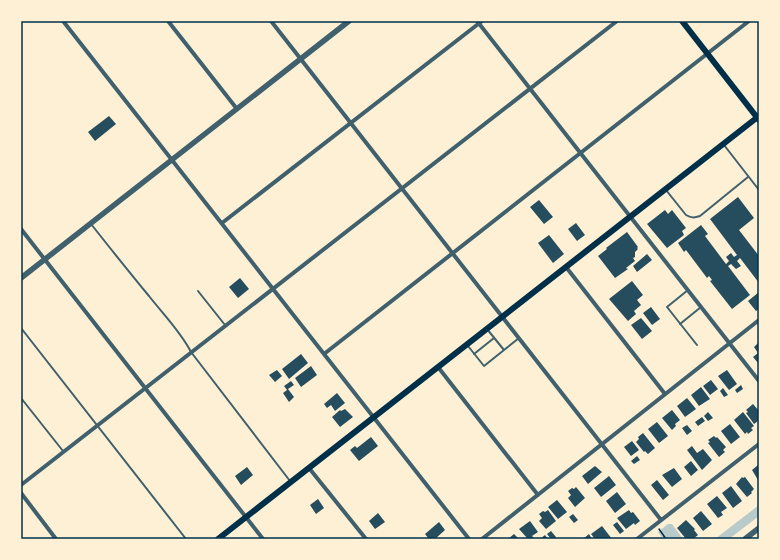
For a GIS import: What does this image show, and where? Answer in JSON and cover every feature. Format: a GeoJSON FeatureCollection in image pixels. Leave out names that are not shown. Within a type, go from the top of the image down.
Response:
{"type":"FeatureCollection","features":[{"type":"Feature","properties":{"kind":"main road"},"geometry":{"type":"LineString","coordinates":[[218,539],[758,118],[682,21]]}},
{"type":"Feature","properties":{"kind":"street"},"geometry":{"type":"LineString","coordinates":[[63,21],[469,539]]}},
{"type":"Feature","properties":{"kind":"street"},"geometry":{"type":"LineString","coordinates":[[168,21],[237,109]]}},
{"type":"Feature","properties":{"kind":"street"},"geometry":{"type":"LineString","coordinates":[[271,21],[661,520]]}},
{"type":"Feature","properties":{"kind":"street"},"geometry":{"type":"LineString","coordinates":[[21,278],[349,21]]}},
{"type":"Feature","properties":{"kind":"street"},"geometry":{"type":"LineString","coordinates":[[21,485],[617,21]]}},
{"type":"Feature","properties":{"kind":"street"},"geometry":{"type":"LineString","coordinates":[[324,354],[749,21]]}},
{"type":"Feature","properties":{"kind":"street"},"geometry":{"type":"LineString","coordinates":[[222,224],[479,22],[759,381]]}},
{"type":"Feature","properties":{"kind":"street"},"geometry":{"type":"LineString","coordinates":[[21,229],[263,539]]}},
{"type":"Feature","properties":{"kind":"street"},"geometry":{"type":"LineString","coordinates":[[566,267],[665,394]]}},
{"type":"Feature","properties":{"kind":"street"},"geometry":{"type":"LineString","coordinates":[[482,539],[759,320]]}},
{"type":"Feature","properties":{"kind":"street"},"geometry":{"type":"LineString","coordinates":[[438,367],[538,495]]}},
{"type":"Feature","properties":{"kind":"street"},"geometry":{"type":"LineString","coordinates":[[637,539],[759,444]]}},
{"type":"Feature","properties":{"kind":"street"},"geometry":{"type":"LineString","coordinates":[[309,468],[366,539]]}},
{"type":"Feature","properties":{"kind":"street"},"geometry":{"type":"LineString","coordinates":[[21,493],[56,539]]}},
{"type":"Feature","properties":{"kind":"street"},"geometry":{"type":"LineString","coordinates":[[745,539],[759,528]]}},
{"type":"Feature","properties":{"kind":"lane"},"geometry":{"type":"LineString","coordinates":[[723,144],[759,190]]}},
{"type":"Feature","properties":{"kind":"lane"},"geometry":{"type":"LineString","coordinates":[[666,189],[686,215],[691,218],[695,218],[700,216],[748,177]]}},
{"type":"Feature","properties":{"kind":"lane"},"geometry":{"type":"LineString","coordinates":[[90,223],[177,331],[291,482]]}},
{"type":"Feature","properties":{"kind":"lane"},"geometry":{"type":"LineString","coordinates":[[688,290],[667,307],[697,345]]}},
{"type":"Feature","properties":{"kind":"lane"},"geometry":{"type":"LineString","coordinates":[[198,291],[225,326]]}},
{"type":"Feature","properties":{"kind":"lane"},"geometry":{"type":"LineString","coordinates":[[680,324],[701,307]]}},
{"type":"Feature","properties":{"kind":"lane"},"geometry":{"type":"LineString","coordinates":[[21,328],[186,539]]}},
{"type":"Feature","properties":{"kind":"lane"},"geometry":{"type":"LineString","coordinates":[[487,329],[504,350]]}},
{"type":"Feature","properties":{"kind":"lane"},"geometry":{"type":"LineString","coordinates":[[474,354],[494,338]]}},
{"type":"Feature","properties":{"kind":"lane"},"geometry":{"type":"LineString","coordinates":[[467,345],[484,366],[519,338]]}},
{"type":"Feature","properties":{"kind":"lane"},"geometry":{"type":"LineString","coordinates":[[21,398],[64,452]]}},
{"type":"Feature","properties":{"kind":"path"},"geometry":{"type":"LineString","coordinates":[[655,525],[666,539]]}},
{"type":"Feature","properties":{"kind":"shaded area"},"geometry":{"type":"Polygon","coordinates":[[[759,505],[759,516],[729,539],[715,539],[759,505]]]}},
{"type":"Feature","properties":{"kind":"shaded area"},"geometry":{"type":"Polygon","coordinates":[[[668,524],[672,524],[683,539],[663,539],[658,532],[668,524]]]}},
{"type":"Feature","properties":{"kind":"building"},"geometry":{"type":"Polygon","coordinates":[[[109,116],[116,124],[95,141],[88,132],[109,116]]]}},
{"type":"Feature","properties":{"kind":"building"},"geometry":{"type":"Polygon","coordinates":[[[738,197],[754,218],[739,230],[759,256],[759,283],[740,258],[737,261],[741,266],[736,269],[731,264],[728,266],[750,295],[732,309],[710,281],[712,280],[709,276],[707,278],[686,250],[684,252],[678,243],[701,225],[708,234],[705,236],[726,264],[729,261],[726,257],[731,253],[734,257],[737,255],[710,219],[738,197]]]}},
{"type":"Feature","properties":{"kind":"building"},"geometry":{"type":"Polygon","coordinates":[[[539,200],[553,217],[544,224],[530,207],[539,200]]]}},
{"type":"Feature","properties":{"kind":"building"},"geometry":{"type":"Polygon","coordinates":[[[665,210],[668,214],[672,210],[686,228],[682,231],[684,235],[667,248],[647,224],[665,210]]]}},
{"type":"Feature","properties":{"kind":"building"},"geometry":{"type":"Polygon","coordinates":[[[576,223],[585,235],[577,241],[568,229],[576,223]]]}},
{"type":"Feature","properties":{"kind":"building"},"geometry":{"type":"Polygon","coordinates":[[[627,232],[638,247],[635,252],[635,257],[633,258],[635,261],[626,268],[628,269],[615,278],[598,256],[627,232]]]}},
{"type":"Feature","properties":{"kind":"building"},"geometry":{"type":"Polygon","coordinates":[[[549,235],[564,254],[553,263],[538,243],[549,235]]]}},
{"type":"Feature","properties":{"kind":"building"},"geometry":{"type":"Polygon","coordinates":[[[647,254],[652,260],[637,272],[633,266],[647,254]]]}},
{"type":"Feature","properties":{"kind":"building"},"geometry":{"type":"Polygon","coordinates":[[[240,278],[249,289],[238,298],[229,287],[240,278]]]}},
{"type":"Feature","properties":{"kind":"building"},"geometry":{"type":"Polygon","coordinates":[[[632,281],[643,295],[637,300],[641,305],[634,311],[636,314],[628,321],[609,299],[632,281]]]}},
{"type":"Feature","properties":{"kind":"building"},"geometry":{"type":"Polygon","coordinates":[[[759,292],[759,309],[756,311],[748,301],[759,292]]]}},
{"type":"Feature","properties":{"kind":"building"},"geometry":{"type":"Polygon","coordinates":[[[651,307],[660,319],[652,325],[643,313],[651,307]]]}},
{"type":"Feature","properties":{"kind":"building"},"geometry":{"type":"Polygon","coordinates":[[[641,318],[652,331],[642,339],[631,325],[641,318]]]}},
{"type":"Feature","properties":{"kind":"building"},"geometry":{"type":"Polygon","coordinates":[[[759,342],[758,363],[753,357],[758,353],[754,347],[759,342]]]}},
{"type":"Feature","properties":{"kind":"building"},"geometry":{"type":"Polygon","coordinates":[[[301,354],[308,363],[289,379],[282,369],[301,354]]]}},
{"type":"Feature","properties":{"kind":"building"},"geometry":{"type":"Polygon","coordinates":[[[311,366],[317,375],[301,387],[295,378],[311,366]]]}},
{"type":"Feature","properties":{"kind":"building"},"geometry":{"type":"Polygon","coordinates":[[[277,370],[282,376],[275,382],[269,375],[277,370]]]}},
{"type":"Feature","properties":{"kind":"building"},"geometry":{"type":"Polygon","coordinates":[[[727,370],[737,384],[729,390],[718,376],[727,370]]]}},
{"type":"Feature","properties":{"kind":"building"},"geometry":{"type":"Polygon","coordinates":[[[711,380],[718,389],[710,395],[703,386],[711,380]]]}},
{"type":"Feature","properties":{"kind":"building"},"geometry":{"type":"Polygon","coordinates":[[[291,381],[294,385],[288,389],[294,397],[289,402],[283,393],[287,390],[284,386],[291,381]]]}},
{"type":"Feature","properties":{"kind":"building"},"geometry":{"type":"Polygon","coordinates":[[[741,385],[743,389],[737,393],[735,390],[741,385]]]}},
{"type":"Feature","properties":{"kind":"building"},"geometry":{"type":"Polygon","coordinates":[[[701,387],[710,399],[699,406],[691,395],[701,387]]]}},
{"type":"Feature","properties":{"kind":"building"},"geometry":{"type":"Polygon","coordinates":[[[723,388],[728,395],[724,397],[720,391],[723,388]]]}},
{"type":"Feature","properties":{"kind":"building"},"geometry":{"type":"Polygon","coordinates":[[[337,393],[345,403],[335,411],[331,405],[327,408],[324,404],[337,393]]]}},
{"type":"Feature","properties":{"kind":"building"},"geometry":{"type":"Polygon","coordinates":[[[687,398],[696,409],[685,417],[677,406],[687,398]]]}},
{"type":"Feature","properties":{"kind":"building"},"geometry":{"type":"Polygon","coordinates":[[[753,404],[759,411],[759,423],[758,421],[754,424],[746,413],[748,412],[746,410],[753,404]]]}},
{"type":"Feature","properties":{"kind":"building"},"geometry":{"type":"Polygon","coordinates":[[[345,409],[353,417],[340,427],[332,417],[340,410],[345,409]]]}},
{"type":"Feature","properties":{"kind":"building"},"geometry":{"type":"Polygon","coordinates":[[[672,410],[680,420],[675,424],[676,426],[672,430],[662,418],[672,410]]]}},
{"type":"Feature","properties":{"kind":"building"},"geometry":{"type":"Polygon","coordinates":[[[708,412],[713,418],[708,421],[704,416],[708,412]]]}},
{"type":"Feature","properties":{"kind":"building"},"geometry":{"type":"Polygon","coordinates":[[[743,412],[754,426],[751,428],[753,430],[748,434],[747,432],[745,434],[734,420],[743,412]]]}},
{"type":"Feature","properties":{"kind":"building"},"geometry":{"type":"Polygon","coordinates":[[[702,417],[705,421],[698,426],[695,422],[702,417]]]}},
{"type":"Feature","properties":{"kind":"building"},"geometry":{"type":"Polygon","coordinates":[[[657,422],[668,436],[659,443],[648,429],[657,422]]]}},
{"type":"Feature","properties":{"kind":"building"},"geometry":{"type":"Polygon","coordinates":[[[730,424],[740,437],[731,444],[721,431],[730,424]]]}},
{"type":"Feature","properties":{"kind":"building"},"geometry":{"type":"Polygon","coordinates":[[[687,425],[692,431],[687,435],[682,428],[687,425]]]}},
{"type":"Feature","properties":{"kind":"building"},"geometry":{"type":"Polygon","coordinates":[[[643,433],[655,448],[648,454],[645,451],[644,452],[636,442],[639,439],[638,437],[643,433]]]}},
{"type":"Feature","properties":{"kind":"building"},"geometry":{"type":"Polygon","coordinates":[[[714,436],[716,438],[717,437],[726,447],[723,450],[725,452],[719,457],[708,443],[710,442],[708,440],[714,436]]]}},
{"type":"Feature","properties":{"kind":"building"},"geometry":{"type":"Polygon","coordinates":[[[371,437],[378,446],[359,461],[350,450],[355,446],[357,448],[371,437]]]}},
{"type":"Feature","properties":{"kind":"building"},"geometry":{"type":"Polygon","coordinates":[[[632,441],[639,450],[631,456],[624,447],[632,441]]]}},
{"type":"Feature","properties":{"kind":"building"},"geometry":{"type":"Polygon","coordinates":[[[692,446],[697,453],[703,449],[712,460],[702,470],[687,450],[692,446]]]}},
{"type":"Feature","properties":{"kind":"building"},"geometry":{"type":"Polygon","coordinates":[[[637,456],[640,460],[634,464],[631,461],[637,456]]]}},
{"type":"Feature","properties":{"kind":"building"},"geometry":{"type":"Polygon","coordinates":[[[691,461],[698,470],[691,476],[684,467],[691,461]]]}},
{"type":"Feature","properties":{"kind":"building"},"geometry":{"type":"Polygon","coordinates":[[[758,465],[759,466],[758,480],[752,470],[758,465]]]}},
{"type":"Feature","properties":{"kind":"building"},"geometry":{"type":"Polygon","coordinates":[[[595,466],[602,472],[588,484],[582,476],[595,466]]]}},
{"type":"Feature","properties":{"kind":"building"},"geometry":{"type":"Polygon","coordinates":[[[247,467],[253,475],[241,485],[235,476],[247,467]]]}},
{"type":"Feature","properties":{"kind":"building"},"geometry":{"type":"Polygon","coordinates":[[[674,468],[682,479],[672,487],[662,475],[674,468]]]}},
{"type":"Feature","properties":{"kind":"building"},"geometry":{"type":"Polygon","coordinates":[[[609,476],[616,485],[601,497],[594,488],[609,476]]]}},
{"type":"Feature","properties":{"kind":"building"},"geometry":{"type":"Polygon","coordinates":[[[742,477],[745,477],[754,489],[747,497],[736,484],[742,477]]]}},
{"type":"Feature","properties":{"kind":"building"},"geometry":{"type":"Polygon","coordinates":[[[657,480],[669,495],[663,500],[651,485],[657,480]]]}},
{"type":"Feature","properties":{"kind":"building"},"geometry":{"type":"Polygon","coordinates":[[[731,486],[742,501],[733,508],[722,493],[731,486]]]}},
{"type":"Feature","properties":{"kind":"building"},"geometry":{"type":"Polygon","coordinates":[[[576,487],[585,498],[575,507],[568,498],[571,495],[568,491],[576,487]]]}},
{"type":"Feature","properties":{"kind":"building"},"geometry":{"type":"Polygon","coordinates":[[[617,492],[626,504],[615,513],[606,501],[617,492]]]}},
{"type":"Feature","properties":{"kind":"building"},"geometry":{"type":"Polygon","coordinates":[[[717,496],[727,508],[721,512],[723,515],[718,518],[707,504],[717,496]]]}},
{"type":"Feature","properties":{"kind":"building"},"geometry":{"type":"Polygon","coordinates":[[[318,499],[324,508],[316,514],[310,505],[318,499]]]}},
{"type":"Feature","properties":{"kind":"building"},"geometry":{"type":"Polygon","coordinates":[[[557,500],[567,512],[558,519],[548,507],[557,500]]]}},
{"type":"Feature","properties":{"kind":"building"},"geometry":{"type":"Polygon","coordinates":[[[548,510],[556,521],[546,529],[539,521],[542,518],[539,514],[548,510]]]}},
{"type":"Feature","properties":{"kind":"building"},"geometry":{"type":"Polygon","coordinates":[[[629,510],[631,513],[633,512],[640,521],[635,525],[634,523],[626,529],[617,518],[629,510]]]}},
{"type":"Feature","properties":{"kind":"building"},"geometry":{"type":"Polygon","coordinates":[[[701,511],[712,524],[703,531],[693,518],[701,511]]]}},
{"type":"Feature","properties":{"kind":"building"},"geometry":{"type":"Polygon","coordinates":[[[378,513],[385,522],[375,529],[369,521],[378,513]]]}},
{"type":"Feature","properties":{"kind":"building"},"geometry":{"type":"Polygon","coordinates":[[[573,514],[578,520],[574,523],[569,517],[573,514]]]}},
{"type":"Feature","properties":{"kind":"building"},"geometry":{"type":"Polygon","coordinates":[[[686,520],[695,529],[694,530],[698,535],[693,539],[686,539],[677,528],[686,520]]]}},
{"type":"Feature","properties":{"kind":"building"},"geometry":{"type":"Polygon","coordinates":[[[530,521],[538,532],[532,536],[534,538],[528,539],[519,529],[530,521]]]}},
{"type":"Feature","properties":{"kind":"building"},"geometry":{"type":"Polygon","coordinates":[[[439,522],[445,530],[435,539],[429,539],[425,534],[439,522]]]}},
{"type":"Feature","properties":{"kind":"building"},"geometry":{"type":"Polygon","coordinates":[[[617,522],[624,531],[620,534],[613,525],[617,522]]]}},
{"type":"Feature","properties":{"kind":"building"},"geometry":{"type":"Polygon","coordinates":[[[602,526],[612,539],[595,539],[591,534],[602,526]]]}},
{"type":"Feature","properties":{"kind":"building"},"geometry":{"type":"Polygon","coordinates":[[[551,531],[556,537],[554,539],[551,539],[547,534],[551,531]]]}},
{"type":"Feature","properties":{"kind":"building"},"geometry":{"type":"Polygon","coordinates":[[[514,534],[519,539],[508,539],[514,534]]]}},
{"type":"Feature","properties":{"kind":"building"},"geometry":{"type":"Polygon","coordinates":[[[589,534],[592,539],[583,539],[589,534]]]}},
{"type":"Feature","properties":{"kind":"building"},"geometry":{"type":"Polygon","coordinates":[[[545,535],[548,539],[540,539],[545,535]]]}}]}
